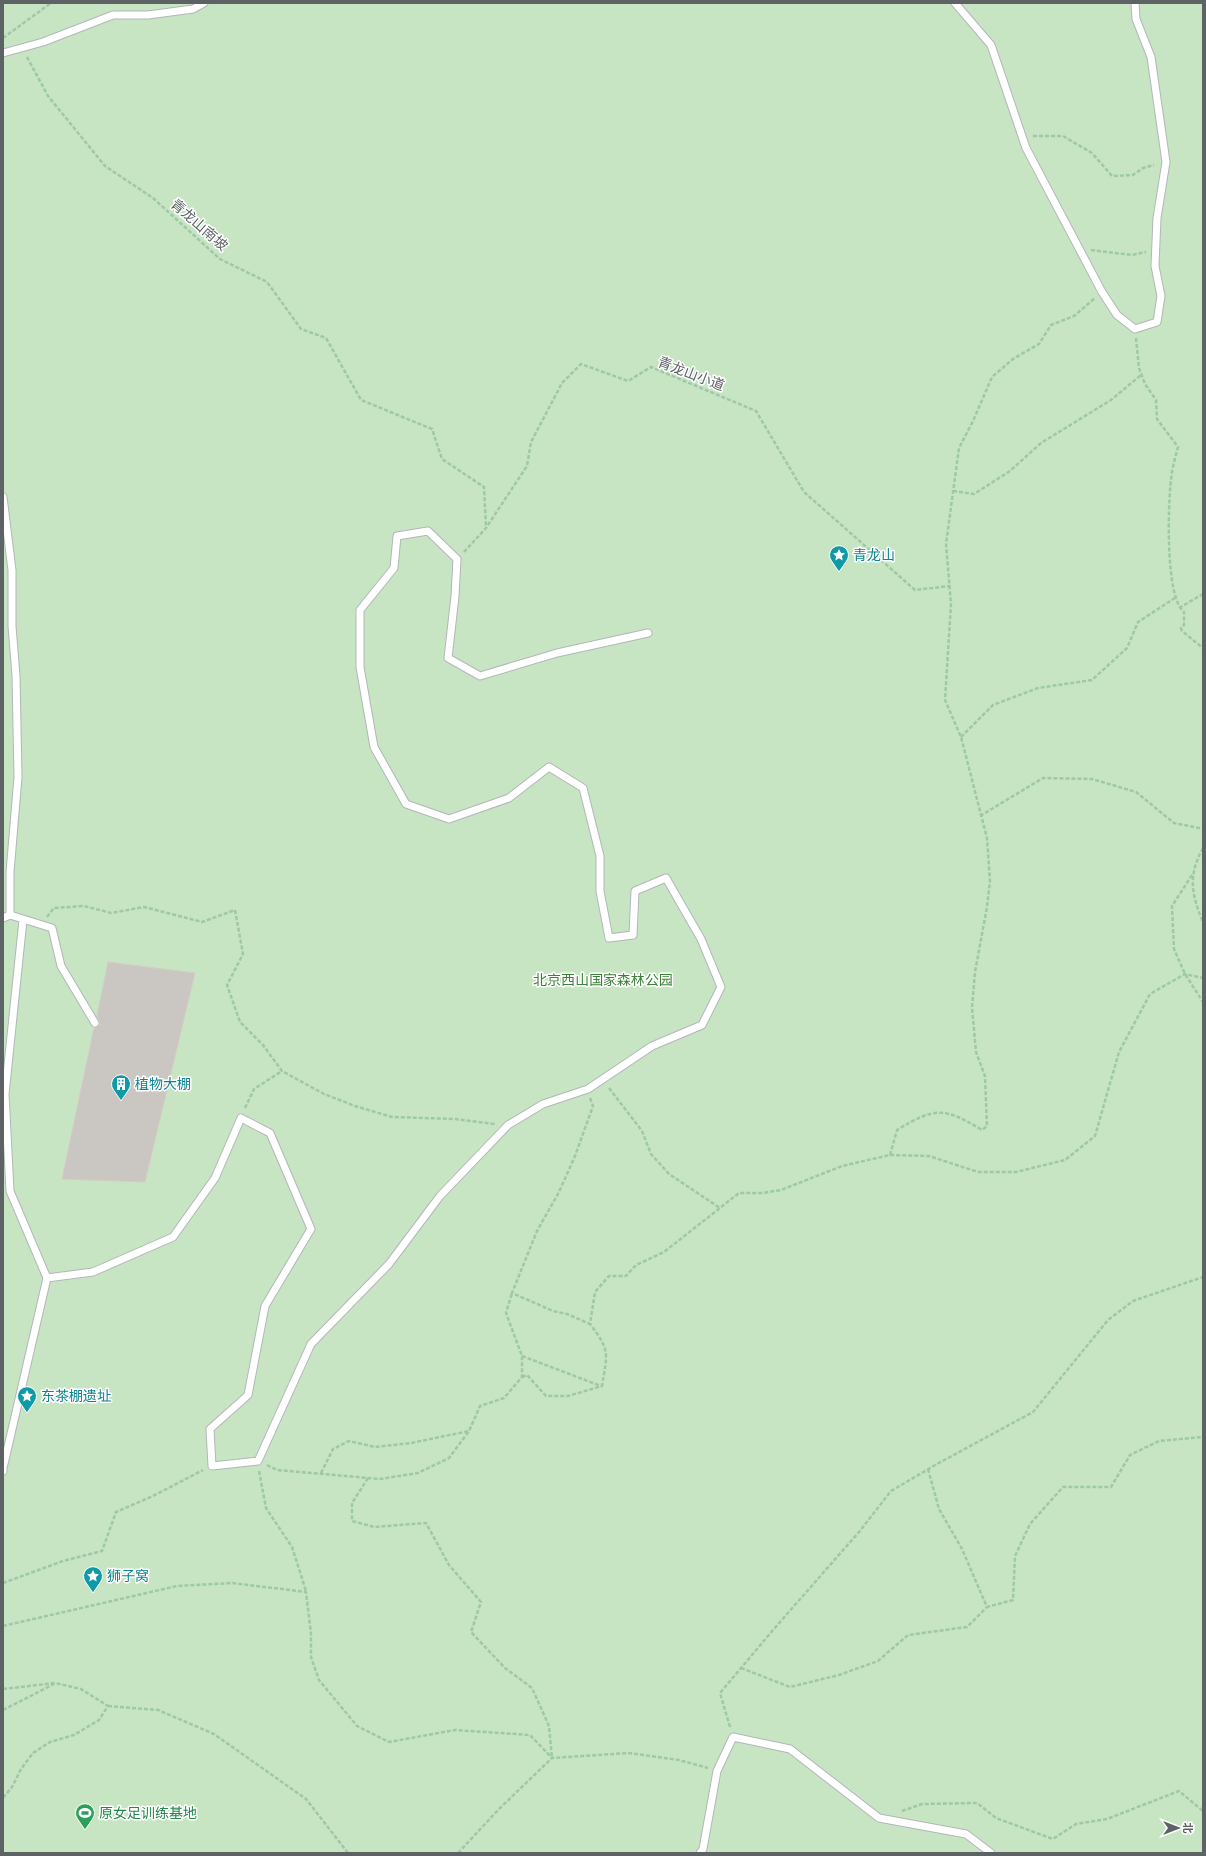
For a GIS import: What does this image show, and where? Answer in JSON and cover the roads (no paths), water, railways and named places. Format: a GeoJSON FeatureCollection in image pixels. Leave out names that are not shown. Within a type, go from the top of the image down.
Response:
{"type":"FeatureCollection","features":[{"type":"Feature","properties":{"kind":"lane"},"geometry":{"type":"LineString","coordinates":[[3,53],[43,42],[113,16],[148,16],[193,9],[204,3]]}},
{"type":"Feature","properties":{"kind":"lane"},"geometry":{"type":"LineString","coordinates":[[955,3],[991,45],[1026,148],[1102,292],[1117,315],[1136,329],[1157,322],[1161,296],[1155,266],[1156,218],[1166,162],[1150,57],[1136,19],[1135,3]]}},
{"type":"Feature","properties":{"kind":"lane"},"geometry":{"type":"LineString","coordinates":[[3,496],[12,570],[12,626],[16,676],[18,777],[6,917],[52,928],[61,966],[95,1023]]}},
{"type":"Feature","properties":{"kind":"lane"},"geometry":{"type":"LineString","coordinates":[[47,1278],[93,1272],[173,1237],[215,1178],[241,1118],[270,1133],[311,1229],[265,1306],[248,1395],[210,1429],[212,1466],[258,1461],[311,1344],[389,1264],[440,1196],[508,1125],[543,1104],[588,1089],[602,1078],[652,1046],[702,1025],[721,987],[701,939],[666,878],[635,892],[633,935],[609,938],[600,892],[600,856],[582,788],[549,767],[509,798],[449,819],[406,804],[374,747],[360,667],[360,610],[394,568],[397,536],[428,531],[457,559],[455,596],[448,658],[480,676],[557,653],[648,633]]}},
{"type":"Feature","properties":{"kind":"lane"},"geometry":{"type":"LineString","coordinates":[[3,1466],[47,1278],[10,1191],[6,1094],[23,920]]}},
{"type":"Feature","properties":{"kind":"lane"},"geometry":{"type":"LineString","coordinates":[[700,1853],[703,1849],[717,1771],[734,1737],[790,1749],[879,1818],[966,1834],[991,1853]]}},
{"type":"Feature","properties":{"kind":"place","name":"青龙山"},"geometry":{"type":"Point","coordinates":[839,572]}},
{"type":"Feature","properties":{"kind":"place","name":"植物大棚"},"geometry":{"type":"Point","coordinates":[121,1101]}},
{"type":"Feature","properties":{"kind":"place","name":"东茶棚遗址"},"geometry":{"type":"Point","coordinates":[27,1413]}},
{"type":"Feature","properties":{"kind":"place","name":"狮子窝"},"geometry":{"type":"Point","coordinates":[93,1593]}},
{"type":"Feature","properties":{"kind":"place","name":"原女足训练基地"},"geometry":{"type":"Point","coordinates":[85,1830]}},
{"type":"Feature","properties":{"kind":"park label","name":"北京西山国家森林公园"},"geometry":{"type":"Point","coordinates":[603,980]}}]}
